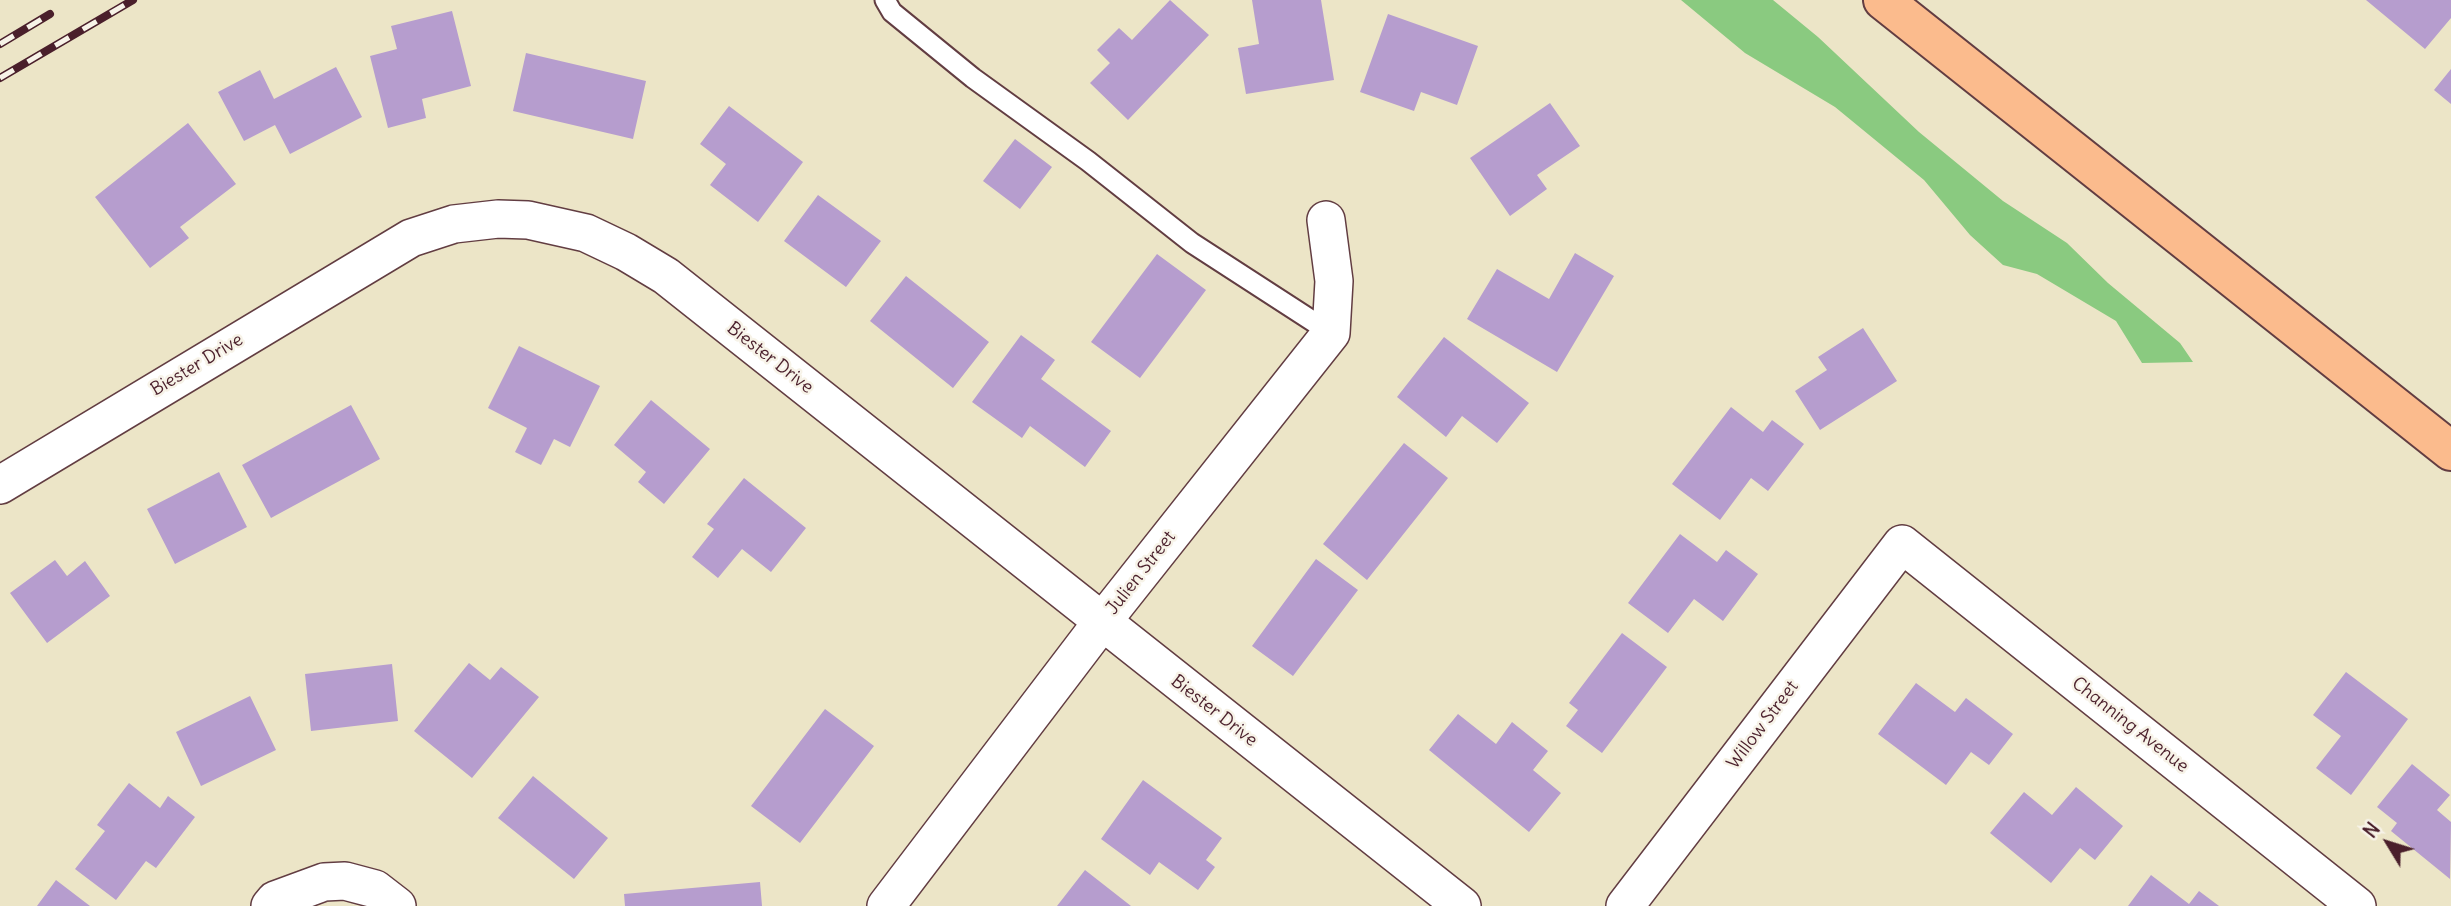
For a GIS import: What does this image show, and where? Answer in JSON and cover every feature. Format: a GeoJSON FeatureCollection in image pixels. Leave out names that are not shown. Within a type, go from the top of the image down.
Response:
{"type":"FeatureCollection","features":[{"type":"Feature","properties":{"kind":"main road"},"geometry":{"type":"LineString","coordinates":[[1883,0],[2451,451]]}},
{"type":"Feature","properties":{"kind":"street","name":"Biester Drive"},"geometry":{"type":"LineString","coordinates":[[0,485],[411,238],[454,224],[498,219],[528,220],[586,233],[626,252],[666,276],[1462,906]]}},
{"type":"Feature","properties":{"kind":"street"},"geometry":{"type":"LineString","coordinates":[[1326,220],[1334,281],[1331,332]]}},
{"type":"Feature","properties":{"kind":"street","name":"Julien Street"},"geometry":{"type":"LineString","coordinates":[[886,906],[1102,622],[1331,332]]}},
{"type":"Feature","properties":{"kind":"street","name":"Willow Street"},"geometry":{"type":"LineString","coordinates":[[1625,906],[1902,544]]}},
{"type":"Feature","properties":{"kind":"street","name":"Channing Avenue"},"geometry":{"type":"LineString","coordinates":[[1902,544],[2357,906]]}},
{"type":"Feature","properties":{"kind":"street"},"geometry":{"type":"LineString","coordinates":[[270,906],[275,900],[324,883],[345,881],[374,889],[397,906]]}},
{"type":"Feature","properties":{"kind":"lane"},"geometry":{"type":"LineString","coordinates":[[885,0],[892,12],[973,78],[1088,161],[1192,243],[1331,332]]}},
{"type":"Feature","properties":{"kind":"green space"},"geometry":{"type":"Polygon","coordinates":[[[1681,0],[1773,0],[1818,37],[1919,132],[2003,201],[2067,243],[2108,283],[2180,343],[2193,362],[2142,363],[2116,321],[2037,274],[2003,265],[1970,235],[1924,180],[1835,107],[1745,53],[1681,0]]]}},
{"type":"Feature","properties":{"kind":"building"},"geometry":{"type":"Polygon","coordinates":[[[1170,0],[1209,35],[1128,120],[1090,83],[1110,63],[1097,50],[1119,28],[1132,40],[1170,0]]]}},
{"type":"Feature","properties":{"kind":"building"},"geometry":{"type":"Polygon","coordinates":[[[1252,0],[1321,0],[1334,80],[1246,94],[1238,48],[1259,44],[1252,0]]]}},
{"type":"Feature","properties":{"kind":"building"},"geometry":{"type":"Polygon","coordinates":[[[2366,0],[2451,0],[2451,18],[2425,49],[2366,0]]]}},
{"type":"Feature","properties":{"kind":"building"},"geometry":{"type":"Polygon","coordinates":[[[452,11],[471,86],[422,99],[426,118],[388,128],[370,56],[397,49],[391,26],[452,11]]]}},
{"type":"Feature","properties":{"kind":"building"},"geometry":{"type":"Polygon","coordinates":[[[1388,14],[1478,46],[1457,105],[1421,92],[1414,111],[1360,92],[1388,14]]]}},
{"type":"Feature","properties":{"kind":"building"},"geometry":{"type":"Polygon","coordinates":[[[526,53],[646,81],[633,139],[513,111],[526,53]]]}},
{"type":"Feature","properties":{"kind":"building"},"geometry":{"type":"Polygon","coordinates":[[[336,67],[362,117],[290,154],[275,125],[244,141],[218,92],[260,70],[274,99],[336,67]]]}},
{"type":"Feature","properties":{"kind":"building"},"geometry":{"type":"Polygon","coordinates":[[[2451,69],[2451,104],[2434,90],[2451,69]]]}},
{"type":"Feature","properties":{"kind":"building"},"geometry":{"type":"Polygon","coordinates":[[[1550,103],[1580,146],[1537,175],[1547,189],[1510,216],[1470,158],[1550,103]]]}},
{"type":"Feature","properties":{"kind":"building"},"geometry":{"type":"Polygon","coordinates":[[[729,106],[803,162],[758,222],[710,185],[726,164],[700,144],[729,106]]]}},
{"type":"Feature","properties":{"kind":"building"},"geometry":{"type":"Polygon","coordinates":[[[188,123],[236,184],[180,227],[189,238],[150,268],[95,197],[188,123]]]}},
{"type":"Feature","properties":{"kind":"building"},"geometry":{"type":"Polygon","coordinates":[[[1015,139],[1052,167],[1020,209],[983,181],[1015,139]]]}},
{"type":"Feature","properties":{"kind":"building"},"geometry":{"type":"Polygon","coordinates":[[[818,195],[881,241],[846,287],[784,241],[818,195]]]}},
{"type":"Feature","properties":{"kind":"building"},"geometry":{"type":"Polygon","coordinates":[[[1575,253],[1614,276],[1557,372],[1467,319],[1497,269],[1549,299],[1575,253]]]}},
{"type":"Feature","properties":{"kind":"building"},"geometry":{"type":"Polygon","coordinates":[[[1157,254],[1206,290],[1140,378],[1091,342],[1157,254]]]}},
{"type":"Feature","properties":{"kind":"building"},"geometry":{"type":"Polygon","coordinates":[[[906,276],[989,342],[953,388],[870,321],[906,276]]]}},
{"type":"Feature","properties":{"kind":"building"},"geometry":{"type":"Polygon","coordinates":[[[1863,328],[1897,381],[1820,430],[1795,391],[1827,370],[1818,357],[1863,328]]]}},
{"type":"Feature","properties":{"kind":"building"},"geometry":{"type":"Polygon","coordinates":[[[1021,335],[1055,360],[1041,379],[1111,431],[1085,467],[1030,426],[1022,438],[972,402],[1021,335]]]}},
{"type":"Feature","properties":{"kind":"building"},"geometry":{"type":"Polygon","coordinates":[[[1444,337],[1529,403],[1497,443],[1462,416],[1446,437],[1397,397],[1444,337]]]}},
{"type":"Feature","properties":{"kind":"building"},"geometry":{"type":"Polygon","coordinates":[[[519,346],[600,386],[570,447],[554,439],[541,465],[515,452],[527,428],[488,408],[519,346]]]}},
{"type":"Feature","properties":{"kind":"building"},"geometry":{"type":"Polygon","coordinates":[[[651,400],[710,449],[664,504],[638,482],[646,472],[614,445],[651,400]]]}},
{"type":"Feature","properties":{"kind":"building"},"geometry":{"type":"Polygon","coordinates":[[[351,405],[380,459],[271,518],[242,465],[351,405]]]}},
{"type":"Feature","properties":{"kind":"building"},"geometry":{"type":"Polygon","coordinates":[[[1731,407],[1763,432],[1772,420],[1804,444],[1768,491],[1751,478],[1720,520],[1672,484],[1731,407]]]}},
{"type":"Feature","properties":{"kind":"building"},"geometry":{"type":"Polygon","coordinates":[[[1404,443],[1448,478],[1367,580],[1323,544],[1404,443]]]}},
{"type":"Feature","properties":{"kind":"building"},"geometry":{"type":"Polygon","coordinates":[[[219,472],[247,527],[175,564],[147,509],[219,472]]]}},
{"type":"Feature","properties":{"kind":"building"},"geometry":{"type":"Polygon","coordinates":[[[744,478],[806,528],[771,572],[742,549],[718,578],[692,557],[714,529],[707,524],[744,478]]]}},
{"type":"Feature","properties":{"kind":"building"},"geometry":{"type":"Polygon","coordinates":[[[1680,534],[1717,562],[1726,550],[1758,574],[1723,621],[1694,599],[1668,633],[1628,603],[1680,534]]]}},
{"type":"Feature","properties":{"kind":"building"},"geometry":{"type":"Polygon","coordinates":[[[1316,559],[1358,590],[1293,676],[1252,646],[1316,559]]]}},
{"type":"Feature","properties":{"kind":"building"},"geometry":{"type":"Polygon","coordinates":[[[55,560],[67,576],[85,561],[110,596],[47,643],[10,593],[55,560]]]}},
{"type":"Feature","properties":{"kind":"building"},"geometry":{"type":"Polygon","coordinates":[[[1622,633],[1667,667],[1602,753],[1566,726],[1578,710],[1569,703],[1622,633]]]}},
{"type":"Feature","properties":{"kind":"building"},"geometry":{"type":"Polygon","coordinates":[[[469,663],[490,680],[501,667],[539,697],[472,778],[414,731],[469,663]]]}},
{"type":"Feature","properties":{"kind":"building"},"geometry":{"type":"Polygon","coordinates":[[[392,664],[398,721],[311,731],[305,674],[392,664]]]}},
{"type":"Feature","properties":{"kind":"building"},"geometry":{"type":"Polygon","coordinates":[[[2346,672],[2408,719],[2351,795],[2316,768],[2341,736],[2313,715],[2346,672]]]}},
{"type":"Feature","properties":{"kind":"building"},"geometry":{"type":"Polygon","coordinates":[[[1916,683],[1955,712],[1966,698],[2013,734],[1989,765],[1971,752],[1946,785],[1878,734],[1916,683]]]}},
{"type":"Feature","properties":{"kind":"building"},"geometry":{"type":"Polygon","coordinates":[[[250,696],[276,750],[201,786],[176,732],[250,696]]]}},
{"type":"Feature","properties":{"kind":"building"},"geometry":{"type":"Polygon","coordinates":[[[825,709],[874,746],[800,843],[751,806],[825,709]]]}},
{"type":"Feature","properties":{"kind":"building"},"geometry":{"type":"Polygon","coordinates":[[[1458,714],[1496,744],[1512,722],[1548,751],[1533,770],[1561,793],[1529,832],[1429,750],[1458,714]]]}},
{"type":"Feature","properties":{"kind":"building"},"geometry":{"type":"Polygon","coordinates":[[[2412,764],[2450,795],[2437,810],[2451,822],[2450,879],[2391,831],[2397,823],[2377,807],[2412,764]]]}},
{"type":"Feature","properties":{"kind":"building"},"geometry":{"type":"Polygon","coordinates":[[[533,776],[608,838],[574,879],[498,818],[533,776]]]}},
{"type":"Feature","properties":{"kind":"building"},"geometry":{"type":"Polygon","coordinates":[[[1143,780],[1222,838],[1206,860],[1215,867],[1198,890],[1159,862],[1150,875],[1101,839],[1143,780]]]}},
{"type":"Feature","properties":{"kind":"building"},"geometry":{"type":"Polygon","coordinates":[[[129,783],[160,808],[168,796],[195,817],[156,868],[146,861],[116,900],[75,869],[105,831],[97,825],[129,783]]]}},
{"type":"Feature","properties":{"kind":"building"},"geometry":{"type":"Polygon","coordinates":[[[2076,787],[2123,826],[2095,860],[2080,848],[2051,883],[1990,833],[2024,792],[2052,815],[2076,787]]]}},
{"type":"Feature","properties":{"kind":"building"},"geometry":{"type":"Polygon","coordinates":[[[1085,870],[1131,906],[1057,906],[1085,870]]]}},
{"type":"Feature","properties":{"kind":"building"},"geometry":{"type":"Polygon","coordinates":[[[2151,875],[2189,904],[2199,891],[2219,906],[2128,906],[2151,875]]]}},
{"type":"Feature","properties":{"kind":"building"},"geometry":{"type":"Polygon","coordinates":[[[56,880],[90,906],[37,906],[56,880]]]}},
{"type":"Feature","properties":{"kind":"building"},"geometry":{"type":"Polygon","coordinates":[[[760,882],[762,906],[625,906],[624,894],[760,882]]]}},
{"type":"Feature","properties":{"kind":"railway"},"geometry":{"type":"LineString","coordinates":[[0,78],[133,0]]}},
{"type":"Feature","properties":{"kind":"railway"},"geometry":{"type":"LineString","coordinates":[[0,44],[50,14]]}}]}
